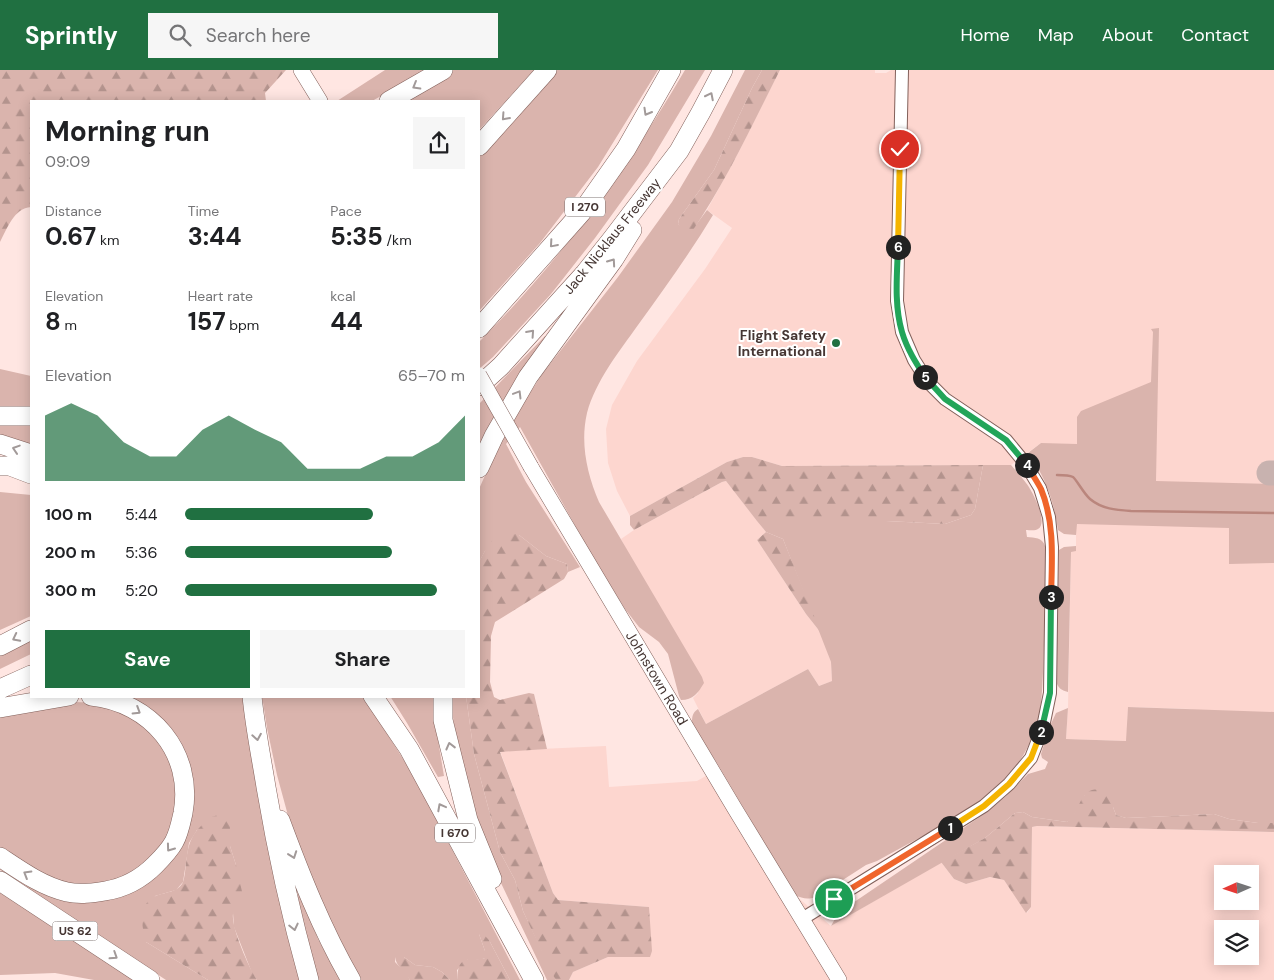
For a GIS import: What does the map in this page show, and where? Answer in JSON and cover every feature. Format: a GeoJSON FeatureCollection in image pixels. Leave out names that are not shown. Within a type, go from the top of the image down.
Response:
{"type":"FeatureCollection","features":[{"type":"Feature","properties":{"kind":"highway"},"geometry":{"type":"LineString","coordinates":[[391,100],[443,70]]}},
{"type":"Feature","properties":{"kind":"highway"},"geometry":{"type":"LineString","coordinates":[[480,145],[547,70]]}},
{"type":"Feature","properties":{"kind":"highway","name":"I 270"},"geometry":{"type":"LineString","coordinates":[[480,327],[581,213],[626,149],[671,70]]}},
{"type":"Feature","properties":{"kind":"highway","name":"Jack Nicklaus Freeway"},"geometry":{"type":"LineString","coordinates":[[480,385],[501,366],[585,273],[679,151],[702,112],[723,70]]}},
{"type":"Feature","properties":{"kind":"highway"},"geometry":{"type":"LineString","coordinates":[[480,466],[494,436],[528,377],[614,259],[679,151]]}},
{"type":"Feature","properties":{"kind":"highway"},"geometry":{"type":"LineString","coordinates":[[0,416],[30,416]]}},
{"type":"Feature","properties":{"kind":"highway"},"geometry":{"type":"LineString","coordinates":[[0,444],[30,454]]}},
{"type":"Feature","properties":{"kind":"highway"},"geometry":{"type":"LineString","coordinates":[[0,466],[10,466],[28,474]]}},
{"type":"Feature","properties":{"kind":"highway"},"geometry":{"type":"LineString","coordinates":[[0,476],[28,474]]}},
{"type":"Feature","properties":{"kind":"highway"},"geometry":{"type":"LineString","coordinates":[[0,646],[30,631]]}},
{"type":"Feature","properties":{"kind":"highway"},"geometry":{"type":"LineString","coordinates":[[0,689],[30,675]]}},
{"type":"Feature","properties":{"kind":"highway"},"geometry":{"type":"LineString","coordinates":[[0,708],[58,698]]}},
{"type":"Feature","properties":{"kind":"highway"},"geometry":{"type":"LineString","coordinates":[[0,857],[47,885],[69,892],[90,894],[132,883],[163,858],[175,841],[181,823],[186,789],[179,761],[173,748],[158,727],[148,718],[125,704],[102,698]]}},
{"type":"Feature","properties":{"kind":"highway"},"geometry":{"type":"LineString","coordinates":[[252,698],[256,731],[277,852],[295,932],[309,980]]}},
{"type":"Feature","properties":{"kind":"highway","name":"I 670"},"geometry":{"type":"LineString","coordinates":[[374,698],[410,749],[532,976]]}},
{"type":"Feature","properties":{"kind":"highway"},"geometry":{"type":"LineString","coordinates":[[443,698],[443,720],[468,820],[532,976]]}},
{"type":"Feature","properties":{"kind":"highway"},"geometry":{"type":"LineString","coordinates":[[264,777],[299,872],[351,980]]}},
{"type":"Feature","properties":{"kind":"highway","name":"US 62"},"geometry":{"type":"LineString","coordinates":[[0,881],[150,980]]}},
{"type":"Feature","properties":{"kind":"main road"},"geometry":{"type":"LineString","coordinates":[[301,70],[319,100]]}},
{"type":"Feature","properties":{"kind":"main road","name":"Johnstown Road"},"geometry":{"type":"LineString","coordinates":[[480,377],[531,467],[839,980]]}},
{"type":"Feature","properties":{"kind":"street"},"geometry":{"type":"LineString","coordinates":[[802,919],[984,806],[1009,784],[1031,758],[1042,727],[1050,693],[1052,547],[1049,518],[1040,488],[1025,463],[1006,440],[945,399],[928,382],[914,360],[902,332],[897,301],[902,70]]}},
{"type":"Feature","properties":{"kind":"shaded area"},"geometry":{"type":"Polygon","coordinates":[[[780,70],[875,70],[875,73],[886,73],[891,70],[1274,70],[1274,769],[1191,709],[1128,707],[1127,741],[1066,739],[1071,551],[1076,551],[1076,524],[1041,443],[1011,465],[782,466],[752,457],[743,457],[727,462],[630,516],[617,491],[608,463],[606,429],[612,405],[637,361],[705,269],[732,228],[707,210],[780,70]]]}},
{"type":"Feature","properties":{"kind":"shaded area"},"geometry":{"type":"Polygon","coordinates":[[[726,481],[766,532],[757,540],[806,614],[821,633],[831,662],[832,681],[819,686],[808,669],[706,724],[693,698],[698,693],[621,539],[634,530],[726,481]]]}},
{"type":"Feature","properties":{"kind":"shaded area"},"geometry":{"type":"Polygon","coordinates":[[[606,746],[609,787],[697,781],[720,768],[795,895],[831,926],[941,862],[954,879],[966,884],[990,877],[1004,880],[1027,913],[1031,907],[1032,827],[1274,832],[1274,980],[569,980],[573,972],[608,957],[650,957],[649,907],[558,900],[553,893],[500,751],[606,746]]]}},
{"type":"Feature","properties":{"kind":"green space"},"geometry":{"type":"Polygon","coordinates":[[[0,70],[286,70],[265,93],[266,100],[30,100],[30,207],[25,208],[16,215],[8,225],[0,242],[0,70]]]}},
{"type":"Feature","properties":{"kind":"green space"},"geometry":{"type":"Polygon","coordinates":[[[385,70],[428,70],[374,100],[339,100],[385,70]]]}},
{"type":"Feature","properties":{"kind":"green space"},"geometry":{"type":"Polygon","coordinates":[[[452,70],[534,70],[480,129],[480,100],[400,100],[452,70]]]}},
{"type":"Feature","properties":{"kind":"green space"},"geometry":{"type":"Polygon","coordinates":[[[554,70],[658,70],[598,167],[540,243],[480,310],[480,154],[554,70]]]}},
{"type":"Feature","properties":{"kind":"green space"},"geometry":{"type":"Polygon","coordinates":[[[685,70],[705,70],[648,165],[595,238],[551,294],[493,357],[480,368],[480,341],[537,279],[591,213],[663,107],[685,70]]]}},
{"type":"Feature","properties":{"kind":"green space"},"geometry":{"type":"Polygon","coordinates":[[[745,70],[762,70],[714,170],[679,219],[678,224],[690,233],[707,210],[713,215],[677,271],[602,378],[587,413],[584,436],[588,469],[599,502],[702,677],[704,683],[697,693],[689,699],[681,700],[668,654],[659,642],[639,627],[625,609],[595,561],[520,427],[506,444],[526,482],[580,567],[568,572],[567,564],[546,556],[519,535],[485,551],[480,560],[480,487],[495,453],[518,411],[543,373],[618,277],[672,202],[711,136],[745,70]]]}},
{"type":"Feature","properties":{"kind":"green space"},"geometry":{"type":"Polygon","coordinates":[[[762,70],[780,70],[716,194],[691,233],[686,233],[678,224],[679,219],[714,170],[762,70]]]}},
{"type":"Feature","properties":{"kind":"green space"},"geometry":{"type":"Polygon","coordinates":[[[1159,328],[1156,481],[1274,484],[1274,563],[1229,564],[1229,528],[1077,524],[1076,535],[1064,534],[1058,530],[1048,489],[1028,453],[1041,443],[1077,444],[1077,417],[1081,411],[1151,382],[1153,332],[1151,329],[1159,328]]]}},
{"type":"Feature","properties":{"kind":"green space"},"geometry":{"type":"Polygon","coordinates":[[[545,336],[548,339],[480,447],[480,403],[545,336]]]}},
{"type":"Feature","properties":{"kind":"green space"},"geometry":{"type":"Polygon","coordinates":[[[0,369],[30,376],[30,411],[0,412],[0,369]]]}},
{"type":"Feature","properties":{"kind":"green space"},"geometry":{"type":"Polygon","coordinates":[[[30,421],[30,444],[0,435],[0,423],[30,421]]]}},
{"type":"Feature","properties":{"kind":"green space"},"geometry":{"type":"Polygon","coordinates":[[[743,457],[752,457],[782,466],[983,465],[975,509],[971,515],[945,524],[886,521],[757,521],[726,481],[634,530],[630,525],[630,516],[727,462],[743,457]]]}},
{"type":"Feature","properties":{"kind":"green space"},"geometry":{"type":"Polygon","coordinates":[[[983,465],[1011,465],[1029,487],[1042,520],[1041,526],[1038,529],[1026,530],[1027,537],[1040,539],[1045,546],[1045,625],[1041,705],[1039,718],[1029,745],[1017,765],[1002,783],[972,807],[918,839],[866,865],[818,896],[803,898],[795,895],[692,724],[693,715],[698,709],[706,724],[808,669],[819,686],[832,681],[831,662],[783,539],[766,532],[757,521],[886,521],[945,524],[971,515],[975,509],[983,465]]]}},
{"type":"Feature","properties":{"kind":"green space"},"geometry":{"type":"Polygon","coordinates":[[[0,492],[30,495],[30,616],[0,630],[0,492]]]}},
{"type":"Feature","properties":{"kind":"green space"},"geometry":{"type":"Polygon","coordinates":[[[506,531],[519,535],[546,556],[567,564],[568,572],[564,579],[495,622],[491,636],[490,682],[494,697],[500,700],[529,693],[534,694],[547,749],[500,752],[553,893],[558,900],[649,907],[652,951],[650,957],[608,957],[573,972],[569,980],[556,980],[523,911],[515,880],[500,852],[474,754],[466,698],[480,698],[480,560],[493,539],[506,531]]]}},
{"type":"Feature","properties":{"kind":"green space"},"geometry":{"type":"Polygon","coordinates":[[[766,532],[783,539],[821,633],[806,614],[757,540],[766,532]]]}},
{"type":"Feature","properties":{"kind":"green space"},"geometry":{"type":"Polygon","coordinates":[[[1076,546],[1076,551],[1071,552],[1068,692],[1060,688],[1056,681],[1059,550],[1064,547],[1076,546]]]}},
{"type":"Feature","properties":{"kind":"green space"},"geometry":{"type":"Polygon","coordinates":[[[30,639],[30,654],[0,669],[0,654],[30,639]]]}},
{"type":"Feature","properties":{"kind":"green space"},"geometry":{"type":"Polygon","coordinates":[[[122,698],[246,698],[302,980],[257,980],[252,973],[234,927],[236,865],[230,846],[230,825],[197,830],[189,843],[183,882],[176,890],[155,896],[146,942],[208,980],[166,980],[0,870],[0,865],[64,895],[157,869],[189,773],[122,698]]]}},
{"type":"Feature","properties":{"kind":"green space"},"geometry":{"type":"Polygon","coordinates":[[[262,698],[364,698],[412,773],[520,980],[510,980],[489,940],[479,934],[485,951],[485,958],[480,960],[468,959],[457,970],[458,980],[450,980],[433,967],[415,965],[404,957],[395,957],[395,962],[407,974],[410,980],[358,980],[332,931],[296,845],[277,775],[262,698]]]}},
{"type":"Feature","properties":{"kind":"green space"},"geometry":{"type":"Polygon","coordinates":[[[391,698],[433,698],[444,776],[438,777],[391,698]]]}},
{"type":"Feature","properties":{"kind":"green space"},"geometry":{"type":"Polygon","coordinates":[[[450,698],[466,698],[474,754],[500,852],[515,880],[523,911],[556,980],[547,980],[492,864],[481,835],[458,749],[450,698]]]}},
{"type":"Feature","properties":{"kind":"green space"},"geometry":{"type":"Polygon","coordinates":[[[74,702],[101,703],[123,709],[155,733],[173,764],[178,810],[165,841],[154,854],[129,875],[111,882],[93,885],[74,884],[56,880],[0,849],[0,715],[74,702]]]}},
{"type":"Feature","properties":{"kind":"green space"},"geometry":{"type":"Polygon","coordinates":[[[1128,707],[1274,712],[1274,823],[1229,819],[1214,814],[1126,818],[1116,815],[1113,807],[1085,795],[1072,819],[1067,822],[1032,817],[1023,812],[1015,813],[985,838],[831,926],[841,911],[987,812],[1028,774],[1045,769],[1048,762],[1042,758],[1041,754],[1056,713],[1068,708],[1066,739],[1126,741],[1128,707]]]}},
{"type":"Feature","properties":{"kind":"green space"},"geometry":{"type":"Polygon","coordinates":[[[1104,789],[1113,794],[1113,807],[1116,815],[1126,818],[1214,814],[1229,819],[1274,823],[1274,832],[1032,827],[1031,907],[1026,913],[1004,880],[990,877],[966,884],[954,879],[941,862],[985,838],[1015,813],[1023,812],[1032,817],[1067,822],[1074,815],[1081,800],[1088,792],[1104,789]]]}},
{"type":"Feature","properties":{"kind":"green space"},"geometry":{"type":"Polygon","coordinates":[[[220,815],[227,819],[230,825],[230,846],[243,896],[233,914],[233,920],[245,957],[257,980],[208,980],[146,942],[144,936],[142,922],[144,908],[147,903],[158,895],[180,887],[184,880],[188,848],[193,836],[207,820],[220,815]]]}},
{"type":"Feature","properties":{"kind":"green space"},"geometry":{"type":"Polygon","coordinates":[[[0,889],[135,980],[94,980],[55,973],[0,975],[0,889]]]}},
{"type":"Feature","properties":{"kind":"green space"},"geometry":{"type":"Polygon","coordinates":[[[299,893],[318,939],[340,980],[314,980],[297,898],[299,893]]]}},
{"type":"Feature","properties":{"kind":"green space"},"geometry":{"type":"Polygon","coordinates":[[[481,932],[489,940],[510,980],[458,980],[458,970],[462,962],[470,959],[485,958],[485,951],[479,934],[481,932]]]}},
{"type":"Feature","properties":{"kind":"green space"},"geometry":{"type":"Polygon","coordinates":[[[395,957],[404,957],[415,965],[433,967],[450,980],[410,980],[399,966],[395,957]]]}},
{"type":"Feature","properties":{"kind":"waterway"},"geometry":{"type":"LineString","coordinates":[[1057,475],[1073,477],[1090,499],[1099,505],[1115,509],[1131,511],[1274,513]]}},
{"type":"Feature","properties":{"kind":"taxiway"},"geometry":{"type":"LineString","coordinates":[[1269,473],[1274,473]]}},
{"type":"Feature","properties":{"kind":"place","name":"Flight Safety International"},"geometry":{"type":"Point","coordinates":[836,343]}},
{"type":"Feature","properties":{"kind":"route"},"geometry":{"type":"LineString","coordinates":[[834,899],[984,806],[1009,784],[1031,758],[1042,727],[1050,693],[1052,547],[1049,518],[1040,488],[1025,463],[1006,440],[945,399],[928,382],[914,360],[902,332],[897,301],[900,149]]}}]}
